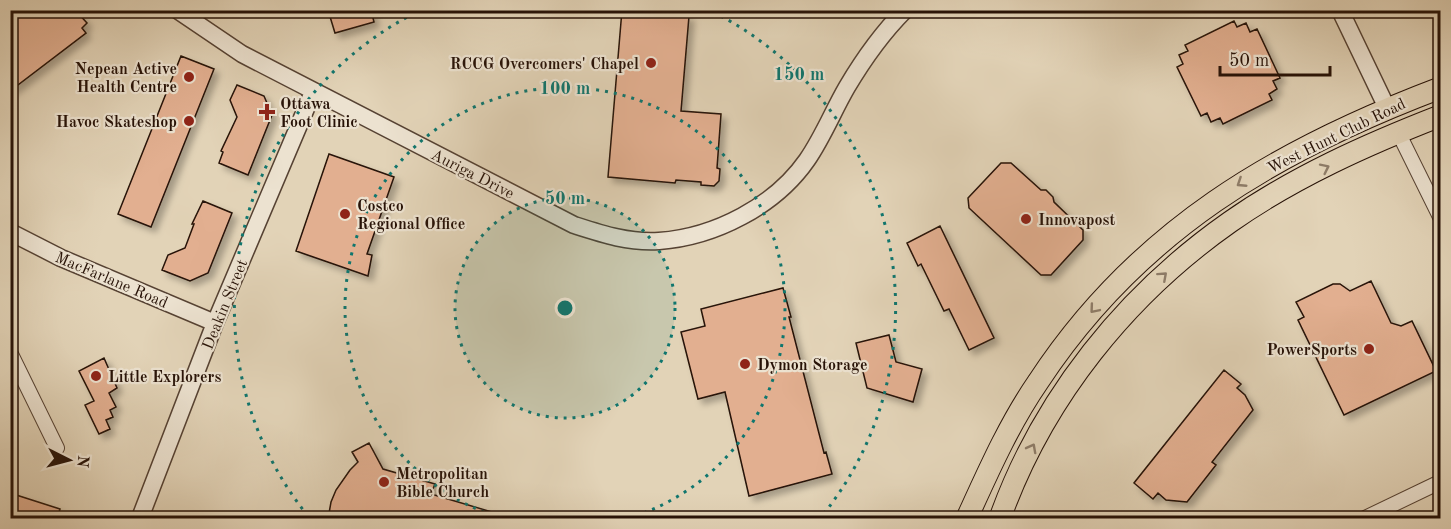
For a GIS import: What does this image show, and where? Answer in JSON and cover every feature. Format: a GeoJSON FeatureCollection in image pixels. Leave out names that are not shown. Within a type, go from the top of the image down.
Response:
{"type":"FeatureCollection","features":[{"type":"Feature","properties":{"kind":"main road","name":"West Hunt Club Road"},"geometry":{"type":"LineString","coordinates":[[967,519],[1005,437],[1038,381],[1084,320],[1132,269],[1183,225],[1245,180],[1302,148],[1387,108],[1440,88]]}},
{"type":"Feature","properties":{"kind":"main road"},"geometry":{"type":"LineString","coordinates":[[1387,108],[1398,132]]}},
{"type":"Feature","properties":{"kind":"main road","name":"West Hunt Club Road"},"geometry":{"type":"LineString","coordinates":[[1000,519],[1021,468],[1058,400],[1086,359],[1143,295],[1184,258],[1232,221],[1289,186],[1398,132],[1440,116]]}},
{"type":"Feature","properties":{"kind":"street","name":"Auriga Drive"},"geometry":{"type":"LineString","coordinates":[[177,10],[242,54],[574,225],[614,238],[658,241],[695,235],[728,224],[757,207],[784,186],[807,160],[848,85],[887,28],[905,10]]}},
{"type":"Feature","properties":{"kind":"street"},"geometry":{"type":"LineString","coordinates":[[1340,10],[1387,108]]}},
{"type":"Feature","properties":{"kind":"street","name":"Deakin Street"},"geometry":{"type":"LineString","coordinates":[[140,519],[215,323],[314,92]]}},
{"type":"Feature","properties":{"kind":"street"},"geometry":{"type":"LineString","coordinates":[[1398,132],[1440,217]]}},
{"type":"Feature","properties":{"kind":"street","name":"MacFarlane Road"},"geometry":{"type":"LineString","coordinates":[[10,232],[61,258],[215,323]]}},
{"type":"Feature","properties":{"kind":"street"},"geometry":{"type":"LineString","coordinates":[[10,352],[57,448]]}},
{"type":"Feature","properties":{"kind":"street"},"geometry":{"type":"LineString","coordinates":[[1365,519],[1440,482]]}},
{"type":"Feature","properties":{"kind":"building"},"geometry":{"type":"Polygon","coordinates":[[[10,10],[75,10],[87,23],[82,28],[86,33],[10,91],[10,10]]]}},
{"type":"Feature","properties":{"kind":"building"},"geometry":{"type":"Polygon","coordinates":[[[328,10],[371,10],[374,22],[335,33],[328,10]]]}},
{"type":"Feature","properties":{"kind":"building","name":"RCCG Overcomers' Chapel"},"geometry":{"type":"Polygon","coordinates":[[[622,10],[689,16],[681,111],[721,114],[717,168],[720,169],[719,181],[714,186],[701,185],[701,182],[676,180],[675,183],[608,177],[622,10]]]}},
{"type":"Feature","properties":{"kind":"building"},"geometry":{"type":"Polygon","coordinates":[[[1234,21],[1237,27],[1246,23],[1250,32],[1257,29],[1280,78],[1273,81],[1277,89],[1269,94],[1272,100],[1223,124],[1220,118],[1211,122],[1207,113],[1201,116],[1177,67],[1183,64],[1179,55],[1188,51],[1185,45],[1234,21]]]}},
{"type":"Feature","properties":{"kind":"building"},"geometry":{"type":"Polygon","coordinates":[[[181,56],[214,69],[151,227],[118,214],[181,56]]]}},
{"type":"Feature","properties":{"kind":"building"},"geometry":{"type":"Polygon","coordinates":[[[237,85],[264,96],[272,115],[248,175],[219,163],[223,152],[221,151],[237,117],[230,100],[237,85]]]}},
{"type":"Feature","properties":{"kind":"building","name":"Costco Regional Office"},"geometry":{"type":"Polygon","coordinates":[[[329,154],[394,177],[367,254],[372,255],[368,276],[296,251],[329,154]]]}},
{"type":"Feature","properties":{"kind":"building","name":"Innovapost"},"geometry":{"type":"Polygon","coordinates":[[[1001,163],[1011,163],[1041,190],[1046,190],[1053,197],[1054,202],[1083,230],[1083,240],[1051,275],[1041,275],[969,208],[968,198],[1001,163]]]}},
{"type":"Feature","properties":{"kind":"building"},"geometry":{"type":"Polygon","coordinates":[[[203,201],[232,213],[208,273],[190,281],[162,270],[168,255],[185,248],[194,224],[192,224],[203,201]]]}},
{"type":"Feature","properties":{"kind":"building"},"geometry":{"type":"Polygon","coordinates":[[[940,226],[994,338],[969,350],[949,309],[944,311],[921,264],[918,266],[907,243],[940,226]]]}},
{"type":"Feature","properties":{"kind":"building","name":"PowerSports"},"geometry":{"type":"Polygon","coordinates":[[[1371,281],[1391,323],[1401,326],[1412,321],[1436,371],[1344,415],[1298,320],[1304,317],[1296,302],[1333,284],[1340,284],[1350,291],[1371,281]]]}},
{"type":"Feature","properties":{"kind":"building","name":"Dymon Storage"},"geometry":{"type":"Polygon","coordinates":[[[783,288],[824,453],[826,452],[832,474],[749,496],[725,392],[698,399],[681,332],[705,326],[701,309],[783,288]]]}},
{"type":"Feature","properties":{"kind":"building"},"geometry":{"type":"Polygon","coordinates":[[[889,335],[896,362],[922,369],[913,402],[867,388],[856,343],[889,335]]]}},
{"type":"Feature","properties":{"kind":"building"},"geometry":{"type":"Polygon","coordinates":[[[104,358],[117,388],[109,393],[116,407],[110,410],[113,417],[106,420],[110,429],[99,434],[85,405],[94,401],[79,371],[104,358]]]}},
{"type":"Feature","properties":{"kind":"building"},"geometry":{"type":"Polygon","coordinates":[[[1224,370],[1241,384],[1237,388],[1245,395],[1253,410],[1212,462],[1216,465],[1187,502],[1166,500],[1158,493],[1153,499],[1134,483],[1224,370]]]}},
{"type":"Feature","properties":{"kind":"building","name":"Metropolitan Bible Church"},"geometry":{"type":"Polygon","coordinates":[[[369,443],[383,469],[435,484],[431,494],[502,515],[502,519],[328,519],[336,490],[358,462],[352,452],[369,443]]]}},
{"type":"Feature","properties":{"kind":"building"},"geometry":{"type":"Polygon","coordinates":[[[10,493],[60,509],[57,519],[10,519],[10,493]]]}},
{"type":"Feature","properties":{"kind":"place","name":"RCCG Overcomers' Chapel"},"geometry":{"type":"Point","coordinates":[651,63]}},
{"type":"Feature","properties":{"kind":"place","name":"Nepean Active Health Centre"},"geometry":{"type":"Point","coordinates":[189,77]}},
{"type":"Feature","properties":{"kind":"place","name":"Ottawa Foot Clinic"},"geometry":{"type":"Point","coordinates":[267,112]}},
{"type":"Feature","properties":{"kind":"place","name":"Havoc Skateshop"},"geometry":{"type":"Point","coordinates":[189,121]}},
{"type":"Feature","properties":{"kind":"place","name":"Costco Regional Office"},"geometry":{"type":"Point","coordinates":[345,214]}},
{"type":"Feature","properties":{"kind":"place","name":"Innovapost"},"geometry":{"type":"Point","coordinates":[1026,219]}},
{"type":"Feature","properties":{"kind":"place","name":"PowerSports"},"geometry":{"type":"Point","coordinates":[1369,349]}},
{"type":"Feature","properties":{"kind":"place","name":"Dymon Storage"},"geometry":{"type":"Point","coordinates":[745,364]}},
{"type":"Feature","properties":{"kind":"place","name":"Little Explorers"},"geometry":{"type":"Point","coordinates":[96,376]}},
{"type":"Feature","properties":{"kind":"place","name":"Metropolitan Bible Church"},"geometry":{"type":"Point","coordinates":[384,482]}}]}
